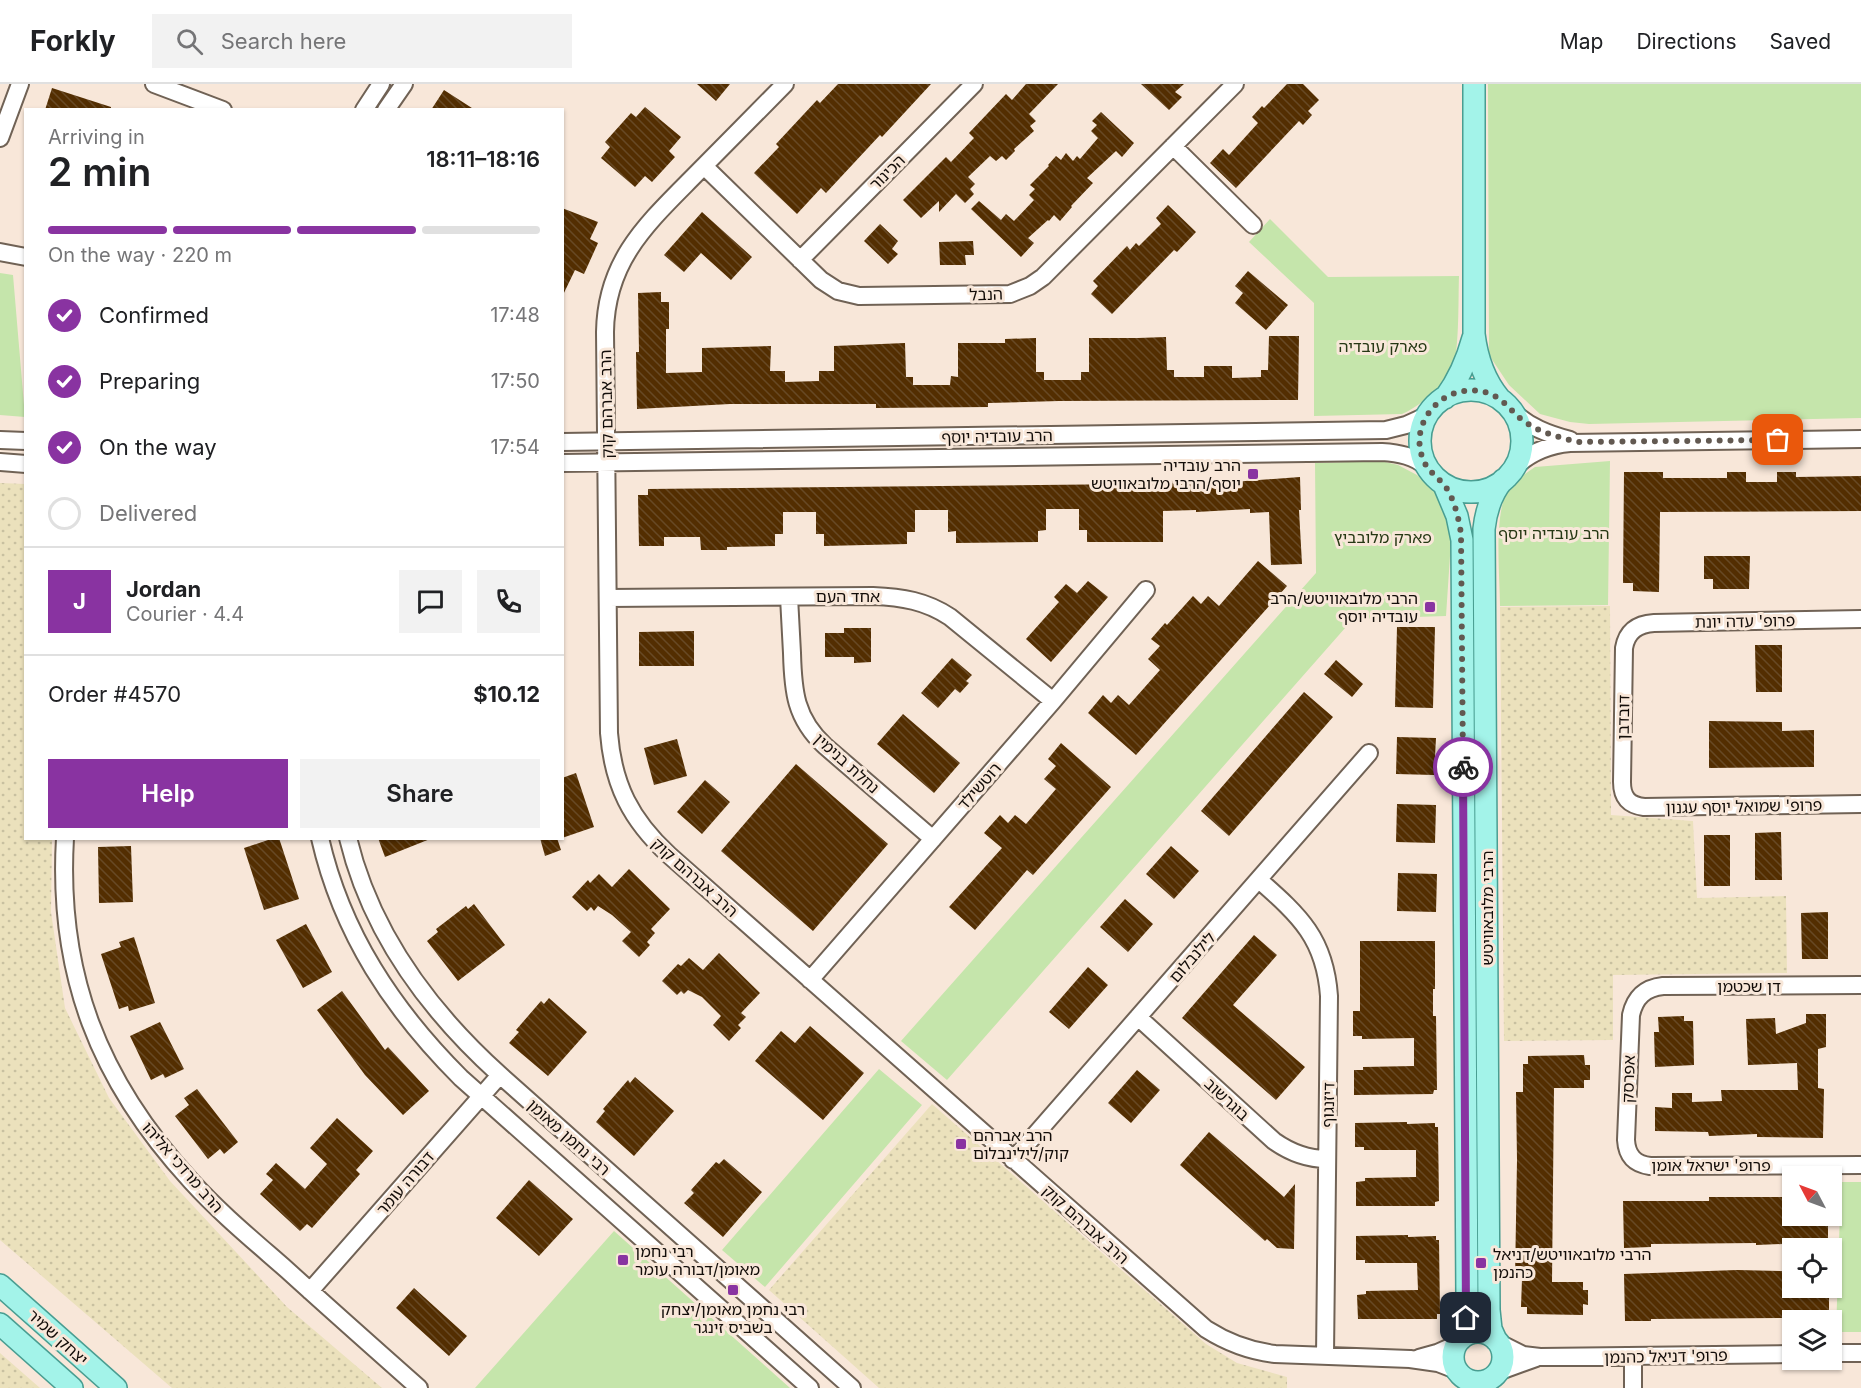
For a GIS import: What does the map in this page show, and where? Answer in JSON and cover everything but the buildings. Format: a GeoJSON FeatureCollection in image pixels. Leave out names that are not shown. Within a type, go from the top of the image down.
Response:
{"type":"FeatureCollection","features":[{"type":"Feature","properties":{"kind":"main road"},"geometry":{"type":"LineString","coordinates":[[1473,84],[1474,334],[1481,369],[1487,382],[1506,405],[1519,424],[1522,442],[1520,455],[1509,474],[1492,488],[1474,492],[1459,491],[1437,480],[1427,467],[1422,455],[1420,440],[1422,427],[1436,404],[1460,392],[1475,390],[1491,394],[1506,405]]}},
{"type":"Feature","properties":{"kind":"main road"},"geometry":{"type":"LineString","coordinates":[[1445,398],[1460,376],[1474,334]]}},
{"type":"Feature","properties":{"kind":"main road","name":"הרבי מלובאוויטש"},"geometry":{"type":"LineString","coordinates":[[1498,1341],[1490,1325],[1489,1294],[1484,530],[1490,501],[1509,474]]}},
{"type":"Feature","properties":{"kind":"main road","name":"הרבי מלובאוויטש"},"geometry":{"type":"LineString","coordinates":[[1444,485],[1457,516],[1462,540],[1467,1299],[1465,1326],[1459,1342]]}},
{"type":"Feature","properties":{"kind":"main road","name":"יצחק שמיר"},"geometry":{"type":"LineString","coordinates":[[0,1286],[116,1388]]}},
{"type":"Feature","properties":{"kind":"main road","name":"יצחק שמיר"},"geometry":{"type":"LineString","coordinates":[[0,1324],[72,1388]]}},
{"type":"Feature","properties":{"kind":"main road"},"geometry":{"type":"LineString","coordinates":[[1476,1332],[1488,1334],[1498,1341],[1503,1358],[1496,1378],[1478,1383],[1461,1378],[1453,1355],[1459,1342],[1465,1336],[1476,1332]]}},
{"type":"Feature","properties":{"kind":"street"},"geometry":{"type":"LineString","coordinates":[[0,138],[20,84]]}},
{"type":"Feature","properties":{"kind":"street"},"geometry":{"type":"LineString","coordinates":[[154,84],[218,108]]}},
{"type":"Feature","properties":{"kind":"street"},"geometry":{"type":"LineString","coordinates":[[365,108],[381,84]]}},
{"type":"Feature","properties":{"kind":"street"},"geometry":{"type":"LineString","coordinates":[[387,108],[404,84]]}},
{"type":"Feature","properties":{"kind":"street","name":"הרב אברהם קוק"},"geometry":{"type":"LineString","coordinates":[[784,84],[640,233],[613,279],[606,305],[610,748],[616,777],[627,804],[656,843],[1197,1322],[1215,1335],[1232,1344],[1258,1352],[1410,1359],[1438,1363],[1461,1378]]}},
{"type":"Feature","properties":{"kind":"street","name":"הכינור"},"geometry":{"type":"LineString","coordinates":[[800,260],[974,84]]}},
{"type":"Feature","properties":{"kind":"street","name":"הנבל"},"geometry":{"type":"LineString","coordinates":[[704,166],[800,260],[830,287],[842,293],[855,296],[1004,294],[1021,291],[1043,278],[1235,84]]}},
{"type":"Feature","properties":{"kind":"street"},"geometry":{"type":"LineString","coordinates":[[1173,146],[1253,225]]}},
{"type":"Feature","properties":{"kind":"street"},"geometry":{"type":"LineString","coordinates":[[0,252],[24,257]]}},
{"type":"Feature","properties":{"kind":"street"},"geometry":{"type":"LineString","coordinates":[[1506,405],[1524,422],[1577,442]]}},
{"type":"Feature","properties":{"kind":"street","name":"הרב עובדיה יוסף"},"geometry":{"type":"LineString","coordinates":[[564,442],[1386,430],[1406,425],[1428,415]]}},
{"type":"Feature","properties":{"kind":"street"},"geometry":{"type":"LineString","coordinates":[[1509,474],[1527,457],[1539,450],[1558,444],[1577,442],[1861,439]]}},
{"type":"Feature","properties":{"kind":"street"},"geometry":{"type":"LineString","coordinates":[[0,440],[24,441]]}},
{"type":"Feature","properties":{"kind":"street","name":"הרב עובדיה יוסף"},"geometry":{"type":"LineString","coordinates":[[564,463],[1382,452],[1412,458],[1427,467]]}},
{"type":"Feature","properties":{"kind":"street"},"geometry":{"type":"LineString","coordinates":[[0,462],[24,464]]}},
{"type":"Feature","properties":{"kind":"street","name":"רוטשילד"},"geometry":{"type":"LineString","coordinates":[[810,980],[1053,701],[1146,590]]}},
{"type":"Feature","properties":{"kind":"street","name":"אחד העם"},"geometry":{"type":"LineString","coordinates":[[608,598],[886,596],[907,598],[925,603],[950,617],[1053,701]]}},
{"type":"Feature","properties":{"kind":"street","name":"נחלת בנימין"},"geometry":{"type":"LineString","coordinates":[[789,597],[793,687],[803,719],[825,746],[933,839]]}},
{"type":"Feature","properties":{"kind":"street","name":"פרופ' עדה יונת"},"geometry":{"type":"LineString","coordinates":[[1632,631],[1643,625],[1654,623],[1861,619]]}},
{"type":"Feature","properties":{"kind":"street","name":"דובדבן"},"geometry":{"type":"LineString","coordinates":[[1629,802],[1622,788],[1623,688],[1624,648],[1632,631]]}},
{"type":"Feature","properties":{"kind":"street","name":"לילנבלום"},"geometry":{"type":"LineString","coordinates":[[1014,1160],[1370,753]]}},
{"type":"Feature","properties":{"kind":"street","name":"פרופ' שמואל יוסף עגנון"},"geometry":{"type":"LineString","coordinates":[[1629,802],[1644,807],[1861,804]]}},
{"type":"Feature","properties":{"kind":"street","name":"הרב מרדכי אליהו"},"geometry":{"type":"LineString","coordinates":[[64,840],[65,916],[71,957],[81,998],[114,1075],[142,1121],[191,1182],[224,1215],[419,1388]]}},
{"type":"Feature","properties":{"kind":"street","name":"רבי נחמן מאומן"},"geometry":{"type":"LineString","coordinates":[[321,840],[336,893],[370,965],[390,997],[436,1053],[810,1388]]}},
{"type":"Feature","properties":{"kind":"street","name":"רבי נחמן מאומן"},"geometry":{"type":"LineString","coordinates":[[349,840],[362,883],[377,918],[406,971],[456,1034],[852,1388]]}},
{"type":"Feature","properties":{"kind":"street","name":"דיזנגוף"},"geometry":{"type":"LineString","coordinates":[[1259,880],[1306,926],[1320,949],[1325,963],[1329,996],[1325,1356]]}},
{"type":"Feature","properties":{"kind":"street","name":"דן שכטמן"},"geometry":{"type":"LineString","coordinates":[[1639,996],[1647,990],[1663,986],[1861,985]]}},
{"type":"Feature","properties":{"kind":"street","name":"אפרסק"},"geometry":{"type":"LineString","coordinates":[[1635,1161],[1627,1150],[1626,1140],[1630,1020],[1639,996]]}},
{"type":"Feature","properties":{"kind":"street","name":"בוגרשוב"},"geometry":{"type":"LineString","coordinates":[[1138,1017],[1274,1141],[1301,1156],[1327,1159]]}},
{"type":"Feature","properties":{"kind":"street","name":"דבורה עומר"},"geometry":{"type":"LineString","coordinates":[[310,1291],[500,1075]]}},
{"type":"Feature","properties":{"kind":"street","name":"פרופ' ישראל אומן"},"geometry":{"type":"LineString","coordinates":[[1635,1161],[1642,1165],[1655,1167],[1861,1164]]}},
{"type":"Feature","properties":{"kind":"street","name":"פרופ' דניאל כהנמן"},"geometry":{"type":"LineString","coordinates":[[1498,1341],[1523,1355],[1540,1358],[1782,1354]]}},
{"type":"Feature","properties":{"kind":"street","name":"הרב אברהם קוק"},"geometry":{"type":"LineString","coordinates":[[1410,1359],[1437,1353],[1459,1342]]}},
{"type":"Feature","properties":{"kind":"street"},"geometry":{"type":"LineString","coordinates":[[1842,1353],[1861,1353]]}},
{"type":"Feature","properties":{"kind":"street"},"geometry":{"type":"LineString","coordinates":[[1633,1356],[1633,1388]]}},
{"type":"Feature","properties":{"kind":"street","name":"פרופ' דניאל כהנמן"},"geometry":{"type":"LineString","coordinates":[[1496,1378],[1522,1362],[1540,1358]]}},
{"type":"Feature","properties":{"kind":"sand"},"geometry":{"type":"Polygon","coordinates":[[[0,483],[24,484],[24,840],[52,840],[51,912],[65,1008],[109,1098],[170,1181],[287,1307],[382,1388],[172,1388],[0,1240],[0,483]]]}},
{"type":"Feature","properties":{"kind":"sand"},"geometry":{"type":"Polygon","coordinates":[[[1610,606],[1611,815],[1693,821],[1697,898],[1786,896],[1787,973],[1613,975],[1613,1040],[1504,1041],[1500,607],[1610,606]]]}},
{"type":"Feature","properties":{"kind":"sand"},"geometry":{"type":"Polygon","coordinates":[[[932,1104],[1206,1344],[1237,1363],[1287,1377],[1287,1388],[879,1388],[769,1290],[932,1104]]]}},
{"type":"Feature","properties":{"kind":"sand"},"geometry":{"type":"Polygon","coordinates":[[[0,1353],[40,1388],[0,1388],[0,1353]]]}},
{"type":"Feature","properties":{"kind":"green space"},"geometry":{"type":"Polygon","coordinates":[[[1488,84],[1861,84],[1861,418],[1589,424],[1570,422],[1540,414],[1509,385],[1489,355],[1488,84]]]}},
{"type":"Feature","properties":{"kind":"green space","name":"פארק עובדיה"},"geometry":{"type":"Polygon","coordinates":[[[1270,219],[1328,277],[1459,276],[1455,357],[1447,381],[1428,398],[1402,414],[1314,416],[1314,303],[1249,242],[1270,219]]]}},
{"type":"Feature","properties":{"kind":"green space"},"geometry":{"type":"Polygon","coordinates":[[[0,273],[13,275],[24,417],[0,415],[0,273]]]}},
{"type":"Feature","properties":{"kind":"green space","name":"פארק מלובביץ"},"geometry":{"type":"Polygon","coordinates":[[[1381,461],[1398,465],[1417,475],[1438,494],[1452,526],[1446,616],[1353,619],[947,1080],[901,1041],[1316,573],[1315,463],[1381,461]]]}},
{"type":"Feature","properties":{"kind":"green space","name":"הרב עובדיה יוסף"},"geometry":{"type":"Polygon","coordinates":[[[1610,461],[1608,605],[1500,606],[1499,528],[1504,498],[1509,488],[1535,467],[1610,461]]]}},
{"type":"Feature","properties":{"kind":"green space"},"geometry":{"type":"Polygon","coordinates":[[[879,1069],[922,1105],[765,1287],[722,1250],[879,1069]]]}},
{"type":"Feature","properties":{"kind":"green space"},"geometry":{"type":"Polygon","coordinates":[[[1842,1182],[1861,1182],[1861,1332],[1842,1332],[1842,1310],[1837,1310],[1837,1298],[1842,1298],[1842,1238],[1839,1238],[1840,1226],[1842,1226],[1842,1182]]]}},
{"type":"Feature","properties":{"kind":"green space"},"geometry":{"type":"Polygon","coordinates":[[[614,1231],[790,1388],[475,1388],[614,1231]]]}},
{"type":"Feature","properties":{"kind":"way so far"},"geometry":{"type":"LineString","coordinates":[[1463,767],[1461,534],[1447,489],[1430,472],[1422,455],[1421,430],[1432,408],[1452,394],[1475,390],[1498,398],[1530,425],[1549,434],[1577,442],[1778,440]]}},
{"type":"Feature","properties":{"kind":"place","name":"הרב עובדיה יוסף/הרבי מלובאוויטש"},"geometry":{"type":"Point","coordinates":[1253,474]}},
{"type":"Feature","properties":{"kind":"place","name":"הרבי מלובאוויטש/הרב עובדיה יוסף"},"geometry":{"type":"Point","coordinates":[1430,607]}},
{"type":"Feature","properties":{"kind":"place","name":"הרב אברהם קוק/לילינבלום"},"geometry":{"type":"Point","coordinates":[961,1144]}},
{"type":"Feature","properties":{"kind":"place","name":"רבי נחמן מאומן/דבורה עומר"},"geometry":{"type":"Point","coordinates":[623,1260]}},
{"type":"Feature","properties":{"kind":"place","name":"הרבי מלובאוויטש/דניאל כהנמן"},"geometry":{"type":"Point","coordinates":[1481,1263]}},
{"type":"Feature","properties":{"kind":"place","name":"רבי נחמן מאומן/יצחק בשביס זינגר"},"geometry":{"type":"Point","coordinates":[733,1290]}},
{"type":"Feature","properties":{"kind":"route"},"geometry":{"type":"LineString","coordinates":[[1463,767],[1466,1318]]}}]}
